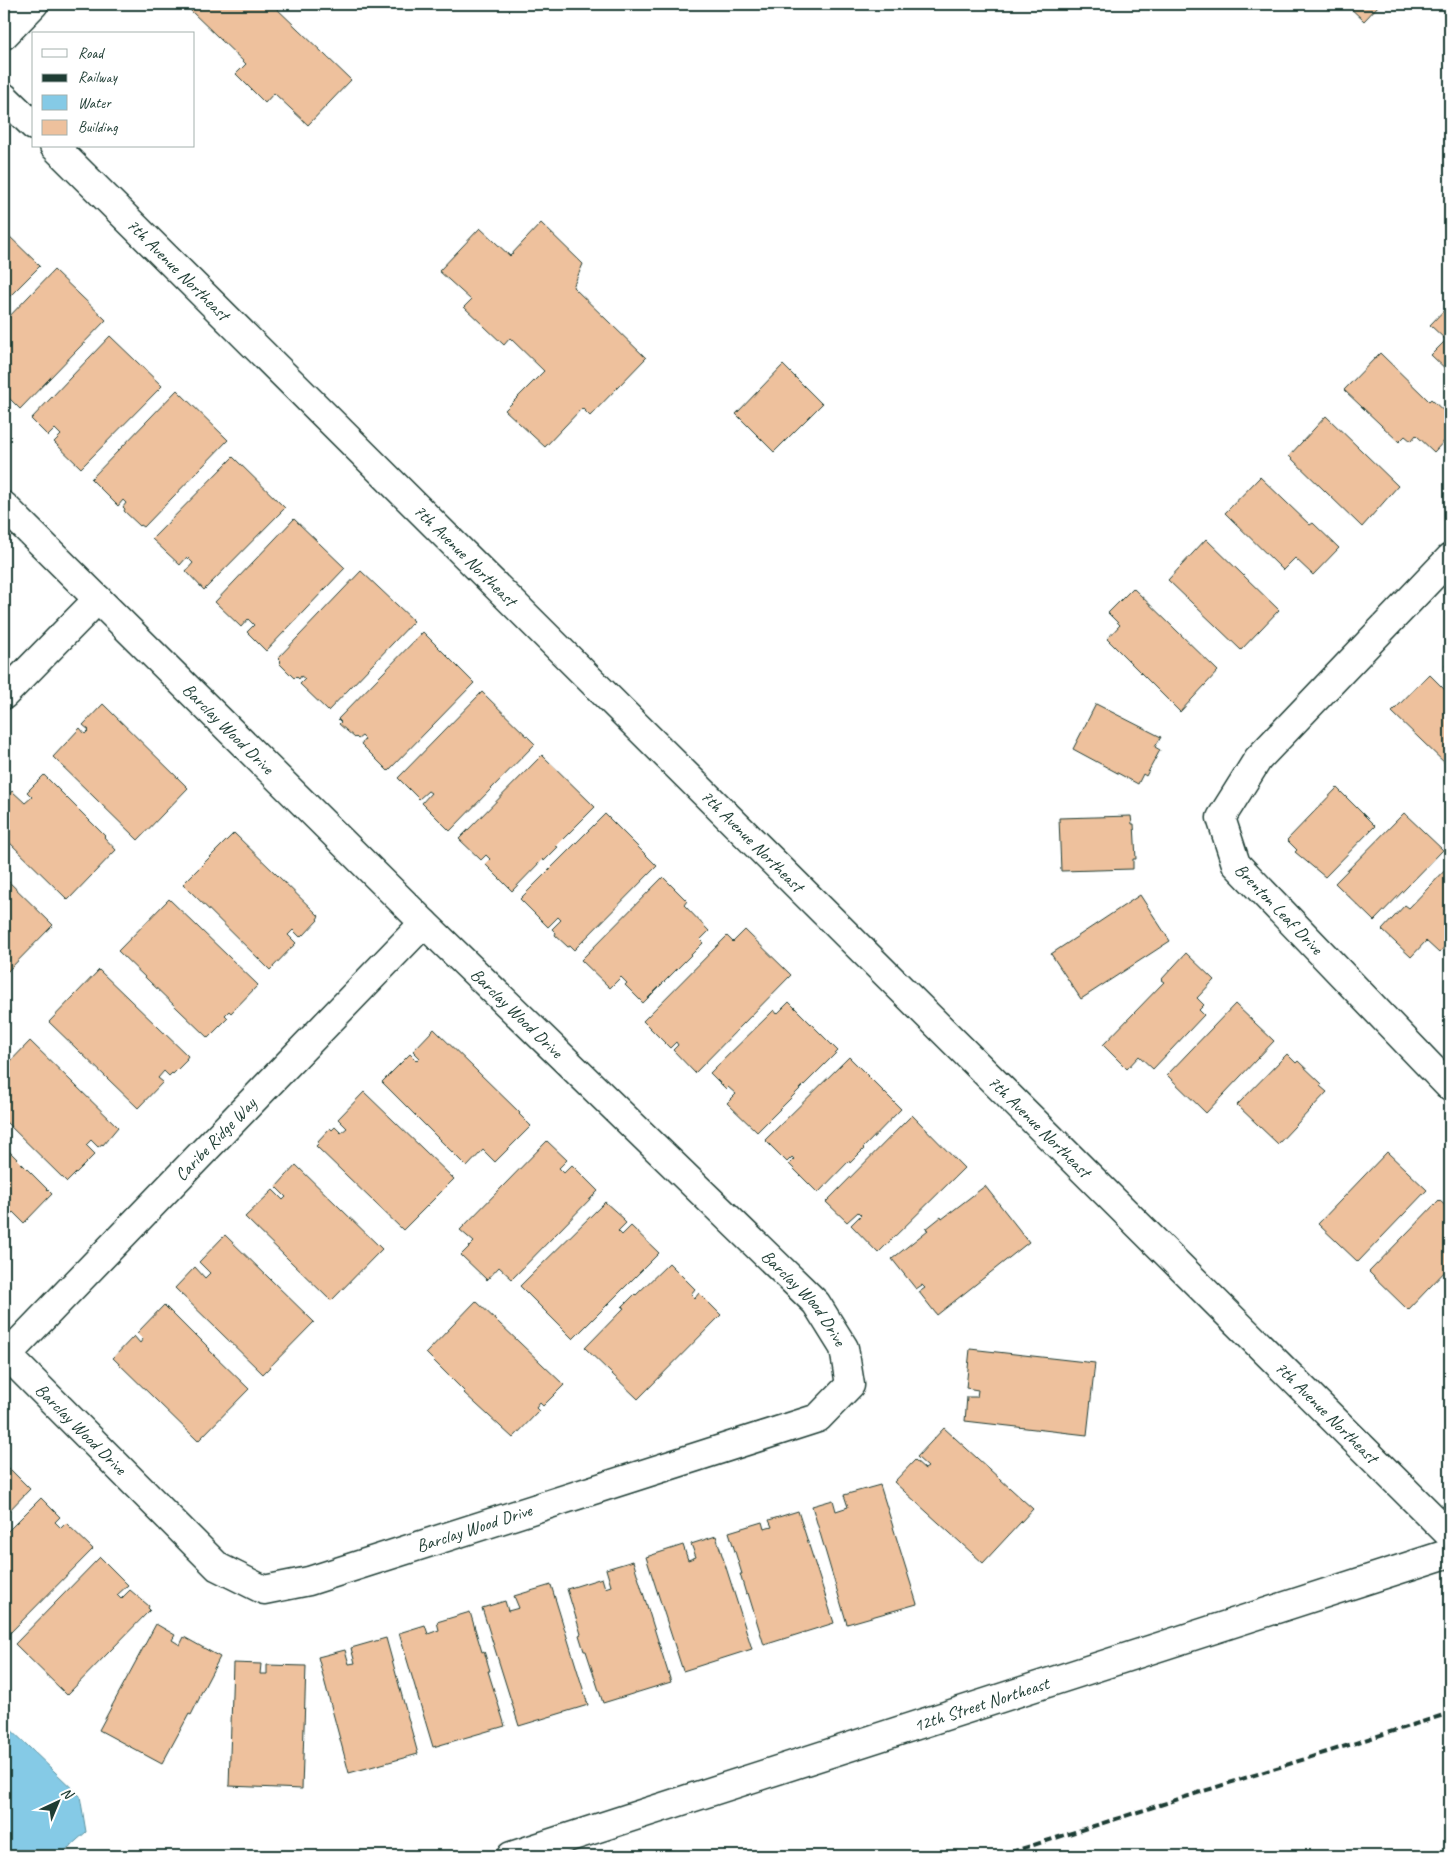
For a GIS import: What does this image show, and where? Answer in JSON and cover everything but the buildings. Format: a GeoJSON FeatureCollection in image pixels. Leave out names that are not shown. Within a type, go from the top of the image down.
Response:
{"type":"FeatureCollection","features":[{"type":"Feature","properties":{"kind":"street"},"geometry":{"type":"LineString","coordinates":[[4,35],[34,4]]}},
{"type":"Feature","properties":{"kind":"street"},"geometry":{"type":"LineString","coordinates":[[4,97],[32,124]]}},
{"type":"Feature","properties":{"kind":"street","name":"7th Avenue Northeast"},"geometry":{"type":"LineString","coordinates":[[56,148],[1450,1535]]}},
{"type":"Feature","properties":{"kind":"street","name":"Barclay Wood Drive"},"geometry":{"type":"LineString","coordinates":[[4,506],[424,923],[816,1304],[844,1348],[850,1386],[818,1418],[309,1580],[264,1590],[218,1567],[5,1354]]}},
{"type":"Feature","properties":{"kind":"street","name":"Brenton Leaf Drive"},"geometry":{"type":"LineString","coordinates":[[1450,558],[1258,759],[1221,818],[1236,864],[1450,1087]]}},
{"type":"Feature","properties":{"kind":"street"},"geometry":{"type":"LineString","coordinates":[[4,695],[98,599]]}},
{"type":"Feature","properties":{"kind":"street","name":"Caribe Ridge Way"},"geometry":{"type":"LineString","coordinates":[[5,1354],[424,923]]}},
{"type":"Feature","properties":{"kind":"street","name":"12th Street Northeast"},"geometry":{"type":"LineString","coordinates":[[511,1856],[1450,1553]]}},
{"type":"Feature","properties":{"kind":"water"},"geometry":{"type":"Polygon","coordinates":[[[4,1723],[80,1796],[86,1832],[59,1856],[4,1856],[4,1723]]]}},
{"type":"Feature","properties":{"kind":"railway"},"geometry":{"type":"LineString","coordinates":[[999,1856],[1450,1713]]}}]}
